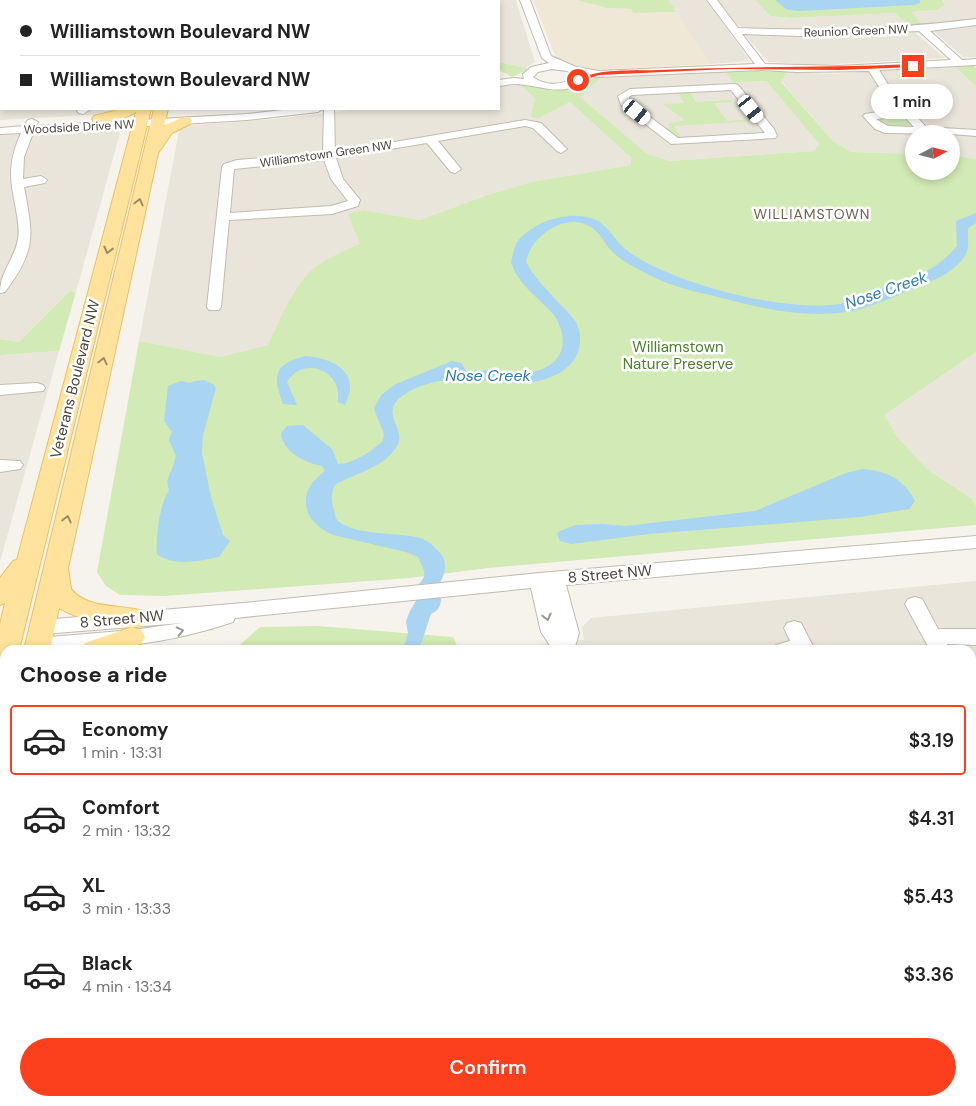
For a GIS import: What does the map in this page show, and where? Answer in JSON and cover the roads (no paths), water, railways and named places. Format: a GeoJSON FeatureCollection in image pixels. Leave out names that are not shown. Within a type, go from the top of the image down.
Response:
{"type":"FeatureCollection","features":[{"type":"Feature","properties":{"kind":"main road"},"geometry":{"type":"LineString","coordinates":[[99,120],[121,115],[148,115]]}},
{"type":"Feature","properties":{"kind":"main road","name":"Veterans Boulevard NW"},"geometry":{"type":"LineString","coordinates":[[39,641],[150,153],[148,115]]}},
{"type":"Feature","properties":{"kind":"main road","name":"Veterans Boulevard NW"},"geometry":{"type":"LineString","coordinates":[[5,644],[148,115]]}},
{"type":"Feature","properties":{"kind":"main road"},"geometry":{"type":"LineString","coordinates":[[150,153],[167,130],[185,121]]}},
{"type":"Feature","properties":{"kind":"main road"},"geometry":{"type":"LineString","coordinates":[[0,596],[29,558]]}},
{"type":"Feature","properties":{"kind":"main road"},"geometry":{"type":"LineString","coordinates":[[56,567],[59,592],[72,605],[134,628]]}},
{"type":"Feature","properties":{"kind":"main road"},"geometry":{"type":"LineString","coordinates":[[103,645],[134,628]]}},
{"type":"Feature","properties":{"kind":"main road","name":"8 Street NW"},"geometry":{"type":"LineString","coordinates":[[5,644],[39,641]]}},
{"type":"Feature","properties":{"kind":"street"},"geometry":{"type":"LineString","coordinates":[[526,0],[547,58],[579,74],[578,80]]}},
{"type":"Feature","properties":{"kind":"street"},"geometry":{"type":"LineString","coordinates":[[712,0],[762,67]]}},
{"type":"Feature","properties":{"kind":"street","name":"Reunion Green NW"},"geometry":{"type":"LineString","coordinates":[[735,31],[801,33],[920,28],[976,22]]}},
{"type":"Feature","properties":{"kind":"street"},"geometry":{"type":"LineString","coordinates":[[920,28],[960,63]]}},
{"type":"Feature","properties":{"kind":"street"},"geometry":{"type":"LineString","coordinates":[[537,84],[528,78],[532,70],[547,58]]}},
{"type":"Feature","properties":{"kind":"street"},"geometry":{"type":"LineString","coordinates":[[502,82],[558,86],[573,84],[578,80],[599,74],[762,67],[796,69],[873,68],[976,62]]}},
{"type":"Feature","properties":{"kind":"street"},"geometry":{"type":"LineString","coordinates":[[502,82],[548,66],[599,74]]}},
{"type":"Feature","properties":{"kind":"street"},"geometry":{"type":"LineString","coordinates":[[873,68],[885,88],[918,125]]}},
{"type":"Feature","properties":{"kind":"street"},"geometry":{"type":"LineString","coordinates":[[670,70],[682,89]]}},
{"type":"Feature","properties":{"kind":"street"},"geometry":{"type":"LineString","coordinates":[[734,87],[770,131],[771,136],[675,142],[625,103],[623,96],[630,92],[682,89],[734,87]]}},
{"type":"Feature","properties":{"kind":"street","name":"Woodside Drive NW"},"geometry":{"type":"LineString","coordinates":[[0,131],[31,126],[148,115],[278,113],[308,110]]}},
{"type":"Feature","properties":{"kind":"street"},"geometry":{"type":"LineString","coordinates":[[222,217],[332,210],[354,203],[354,200],[335,175],[329,156],[329,110]]}},
{"type":"Feature","properties":{"kind":"street"},"geometry":{"type":"LineString","coordinates":[[905,130],[883,129],[873,122],[869,116],[906,112]]}},
{"type":"Feature","properties":{"kind":"street"},"geometry":{"type":"LineString","coordinates":[[148,115],[185,121],[278,113]]}},
{"type":"Feature","properties":{"kind":"street","name":"Woodside Drive NW"},"geometry":{"type":"LineString","coordinates":[[0,124],[31,126],[99,120]]}},
{"type":"Feature","properties":{"kind":"street","name":"Williamstown Green NW"},"geometry":{"type":"LineString","coordinates":[[214,307],[228,167],[236,164],[329,156],[533,123],[561,149]]}},
{"type":"Feature","properties":{"kind":"street"},"geometry":{"type":"LineString","coordinates":[[0,289],[14,267],[22,248],[25,231],[16,168],[18,157],[31,126]]}},
{"type":"Feature","properties":{"kind":"street"},"geometry":{"type":"LineString","coordinates":[[960,132],[976,133]]}},
{"type":"Feature","properties":{"kind":"street"},"geometry":{"type":"LineString","coordinates":[[430,139],[455,169]]}},
{"type":"Feature","properties":{"kind":"street"},"geometry":{"type":"LineString","coordinates":[[17,184],[41,180]]}},
{"type":"Feature","properties":{"kind":"street"},"geometry":{"type":"LineString","coordinates":[[0,390],[37,388]]}},
{"type":"Feature","properties":{"kind":"street","name":"8 Street NW"},"geometry":{"type":"LineString","coordinates":[[39,641],[134,628],[172,633],[208,624],[244,610],[445,589],[976,542]]}},
{"type":"Feature","properties":{"kind":"street"},"geometry":{"type":"LineString","coordinates":[[547,580],[551,632],[560,645]]}},
{"type":"Feature","properties":{"kind":"street"},"geometry":{"type":"LineString","coordinates":[[915,604],[936,643],[976,638]]}},
{"type":"Feature","properties":{"kind":"water"},"geometry":{"type":"Polygon","coordinates":[[[775,0],[919,0],[920,3],[914,5],[798,11],[786,9],[775,0]]]}},
{"type":"Feature","properties":{"kind":"water","name":"Nose Creek"},"geometry":{"type":"Polygon","coordinates":[[[976,213],[976,223],[968,228],[966,254],[950,271],[927,283],[868,307],[852,311],[817,314],[763,308],[672,285],[641,271],[617,256],[598,233],[589,226],[573,222],[555,227],[546,232],[533,245],[526,262],[540,283],[577,323],[580,340],[579,351],[574,360],[558,374],[536,381],[520,383],[494,380],[464,382],[447,380],[426,384],[412,390],[394,404],[393,418],[399,437],[398,444],[393,452],[379,464],[335,485],[333,491],[332,501],[336,518],[346,526],[366,531],[411,536],[426,540],[432,544],[441,554],[445,565],[440,583],[419,584],[424,574],[418,557],[406,552],[333,535],[326,532],[310,517],[307,510],[306,496],[314,481],[325,471],[322,466],[302,459],[290,451],[282,440],[281,433],[287,426],[303,425],[332,449],[338,464],[350,462],[383,441],[384,434],[374,409],[381,395],[396,384],[452,361],[461,363],[466,371],[521,373],[542,369],[551,365],[558,358],[563,339],[558,322],[554,315],[519,278],[511,262],[518,241],[542,223],[562,217],[582,216],[591,218],[606,227],[624,248],[638,258],[672,275],[745,297],[771,302],[819,306],[853,301],[909,279],[935,266],[957,246],[956,221],[976,213]]]}},
{"type":"Feature","properties":{"kind":"water"},"geometry":{"type":"Polygon","coordinates":[[[305,356],[326,360],[345,372],[350,387],[345,405],[338,402],[338,391],[328,374],[311,368],[302,369],[287,382],[297,405],[283,404],[278,386],[278,372],[287,363],[305,356]]]}},
{"type":"Feature","properties":{"kind":"water"},"geometry":{"type":"Polygon","coordinates":[[[204,380],[213,384],[216,388],[203,435],[202,453],[211,497],[223,535],[230,541],[219,557],[186,562],[171,561],[157,554],[161,512],[169,490],[168,479],[176,456],[169,440],[172,432],[164,421],[168,386],[181,381],[190,383],[204,380]]]}},
{"type":"Feature","properties":{"kind":"water"},"geometry":{"type":"Polygon","coordinates":[[[863,469],[887,474],[894,478],[906,487],[915,501],[909,509],[860,517],[649,534],[571,544],[560,541],[557,534],[576,525],[603,524],[626,526],[755,511],[846,473],[863,469]]]}},
{"type":"Feature","properties":{"kind":"water"},"geometry":{"type":"Polygon","coordinates":[[[441,597],[441,603],[436,611],[431,614],[421,645],[404,645],[408,633],[406,622],[417,599],[441,597]]]}},
{"type":"Feature","properties":{"kind":"district","name":"WILLIAMSTOWN"},"geometry":{"type":"Point","coordinates":[812,214]}},
{"type":"Feature","properties":{"kind":"park label","name":"Williamstown Nature Preserve"},"geometry":{"type":"Point","coordinates":[678,356]}}]}
